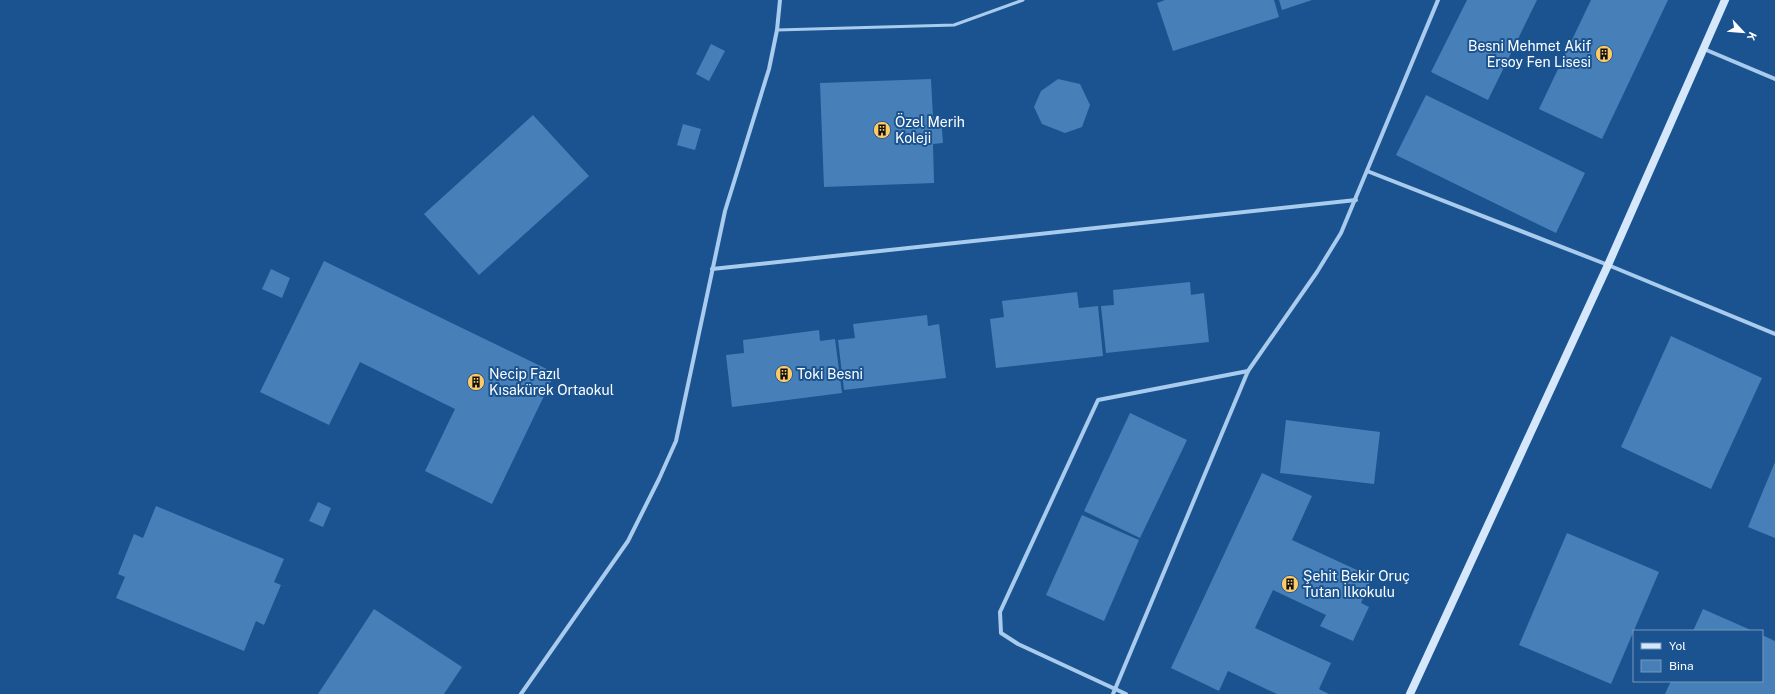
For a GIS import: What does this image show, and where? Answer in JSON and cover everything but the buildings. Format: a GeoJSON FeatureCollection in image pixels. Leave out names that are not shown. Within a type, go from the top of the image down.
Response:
{"type":"FeatureCollection","features":[{"type":"Feature","properties":{"kind":"street"},"geometry":{"type":"LineString","coordinates":[[521,694],[628,541],[659,479],[676,440],[725,211],[769,69],[777,30],[780,0]]}},
{"type":"Feature","properties":{"kind":"street"},"geometry":{"type":"LineString","coordinates":[[1113,694],[1248,371],[1317,272],[1341,233],[1438,0]]}},
{"type":"Feature","properties":{"kind":"street"},"geometry":{"type":"LineString","coordinates":[[1411,694],[1608,265],[1725,0]]}},
{"type":"Feature","properties":{"kind":"street"},"geometry":{"type":"LineString","coordinates":[[1704,49],[1775,80]]}},
{"type":"Feature","properties":{"kind":"street"},"geometry":{"type":"LineString","coordinates":[[1367,171],[1608,265],[1775,334]]}},
{"type":"Feature","properties":{"kind":"street"},"geometry":{"type":"LineString","coordinates":[[712,269],[1356,200]]}},
{"type":"Feature","properties":{"kind":"street"},"geometry":{"type":"LineString","coordinates":[[1126,694],[1018,644],[1001,633],[1000,612],[1098,400],[1248,371]]}},
{"type":"Feature","properties":{"kind":"lane"},"geometry":{"type":"LineString","coordinates":[[777,30],[954,25],[1023,0]]}},
{"type":"Feature","properties":{"kind":"place","name":"Besni Mehmet Akif Ersoy Fen Lisesi"},"geometry":{"type":"Point","coordinates":[1604,54]}},
{"type":"Feature","properties":{"kind":"place","name":"Özel Merih Koleji"},"geometry":{"type":"Point","coordinates":[882,130]}},
{"type":"Feature","properties":{"kind":"place","name":"Toki Besni"},"geometry":{"type":"Point","coordinates":[784,374]}},
{"type":"Feature","properties":{"kind":"place","name":"Necip Fazıl Kısakürek Ortaokul"},"geometry":{"type":"Point","coordinates":[476,382]}},
{"type":"Feature","properties":{"kind":"place","name":"Şehit Bekir Oruç Tutan İlkokulu"},"geometry":{"type":"Point","coordinates":[1290,584]}}]}
